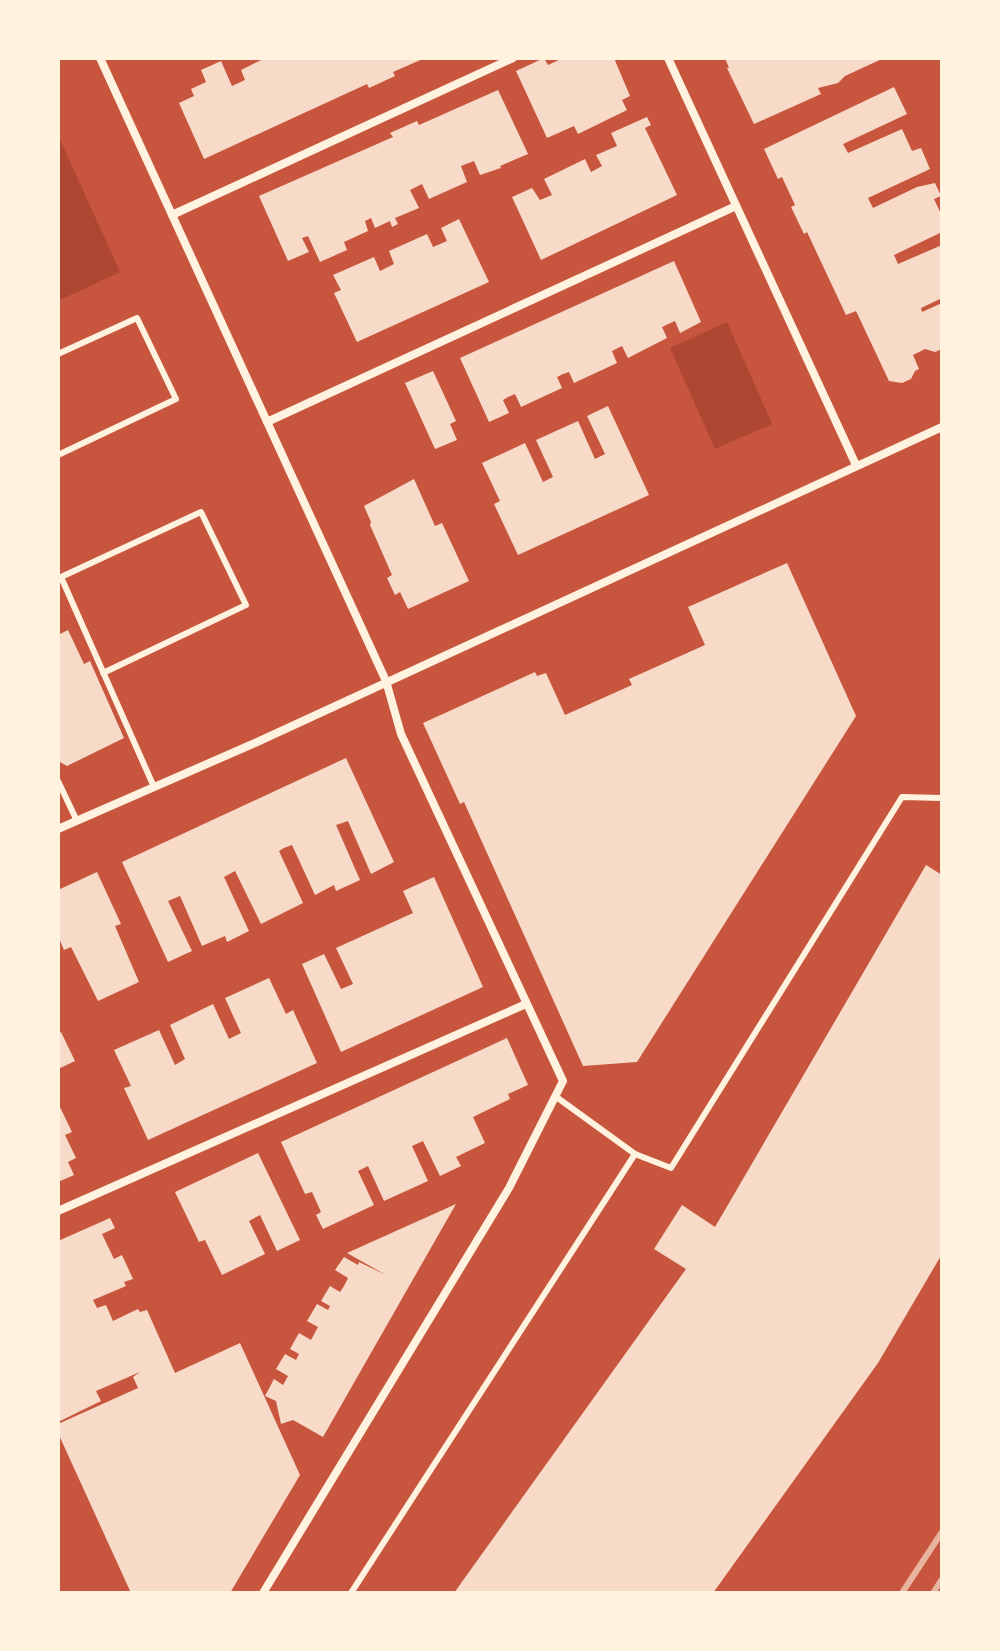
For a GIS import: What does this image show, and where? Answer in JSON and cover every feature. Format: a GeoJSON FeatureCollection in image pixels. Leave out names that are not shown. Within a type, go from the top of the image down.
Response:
{"type":"FeatureCollection","features":[{"type":"Feature","properties":{"kind":"street"},"geometry":{"type":"LineString","coordinates":[[100,58],[386,681],[401,734],[563,1081],[509,1188],[263,1593]]}},
{"type":"Feature","properties":{"kind":"street"},"geometry":{"type":"LineString","coordinates":[[172,215],[513,58]]}},
{"type":"Feature","properties":{"kind":"street"},"geometry":{"type":"LineString","coordinates":[[668,58],[856,465]]}},
{"type":"Feature","properties":{"kind":"street"},"geometry":{"type":"LineString","coordinates":[[267,422],[736,206]]}},
{"type":"Feature","properties":{"kind":"street"},"geometry":{"type":"LineString","coordinates":[[58,829],[942,427]]}},
{"type":"Feature","properties":{"kind":"street"},"geometry":{"type":"LineString","coordinates":[[58,1211],[526,1004]]}},
{"type":"Feature","properties":{"kind":"lane"},"geometry":{"type":"LineString","coordinates":[[58,354],[137,318],[176,399],[58,455]]}},
{"type":"Feature","properties":{"kind":"lane"},"geometry":{"type":"LineString","coordinates":[[103,673],[246,605],[201,512],[59,578],[154,787]]}},
{"type":"Feature","properties":{"kind":"lane"},"geometry":{"type":"LineString","coordinates":[[58,781],[77,821]]}},
{"type":"Feature","properties":{"kind":"lane"},"geometry":{"type":"LineString","coordinates":[[555,1096],[635,1154],[671,1168],[902,797],[942,798]]}},
{"type":"Feature","properties":{"kind":"lane"},"geometry":{"type":"LineString","coordinates":[[351,1593],[635,1154]]}},
{"type":"Feature","properties":{"kind":"shaded area"},"geometry":{"type":"Polygon","coordinates":[[[58,135],[120,272],[58,301],[58,135]]]}},
{"type":"Feature","properties":{"kind":"shaded area"},"geometry":{"type":"Polygon","coordinates":[[[727,322],[772,424],[715,449],[670,348],[727,322]]]}},
{"type":"Feature","properties":{"kind":"building"},"geometry":{"type":"Polygon","coordinates":[[[265,58],[425,58],[393,72],[395,76],[369,88],[367,84],[204,159],[179,103],[194,96],[191,89],[206,82],[201,70],[221,61],[232,86],[245,80],[241,70],[265,58]]]}},
{"type":"Feature","properties":{"kind":"building"},"geometry":{"type":"Polygon","coordinates":[[[544,58],[548,65],[563,58],[614,58],[630,96],[622,100],[627,110],[578,134],[574,126],[547,138],[516,71],[544,58]]]}},
{"type":"Feature","properties":{"kind":"building"},"geometry":{"type":"Polygon","coordinates":[[[725,58],[884,58],[845,76],[838,83],[818,88],[821,94],[754,124],[725,58]]]}},
{"type":"Feature","properties":{"kind":"building"},"geometry":{"type":"Polygon","coordinates":[[[894,87],[907,114],[843,144],[848,153],[902,129],[912,151],[921,148],[930,169],[868,198],[873,208],[917,187],[935,183],[941,196],[934,199],[942,216],[942,232],[894,255],[898,264],[942,245],[942,298],[921,308],[922,312],[942,303],[942,349],[935,352],[925,349],[913,355],[919,369],[911,379],[902,383],[889,381],[856,311],[846,315],[807,232],[804,234],[791,207],[795,205],[782,177],[778,179],[764,149],[894,87]]]}},
{"type":"Feature","properties":{"kind":"building"},"geometry":{"type":"Polygon","coordinates":[[[498,90],[528,154],[480,175],[474,161],[461,166],[467,182],[429,199],[422,184],[410,190],[419,208],[395,218],[398,224],[392,227],[390,221],[375,228],[371,218],[365,221],[368,231],[344,242],[347,250],[320,262],[308,236],[302,238],[309,252],[288,261],[259,196],[393,137],[390,133],[417,121],[419,125],[498,90]]]}},
{"type":"Feature","properties":{"kind":"building"},"geometry":{"type":"Polygon","coordinates":[[[647,117],[651,125],[645,128],[677,195],[541,260],[512,197],[532,188],[540,200],[552,195],[544,179],[585,159],[591,172],[602,166],[596,155],[617,146],[611,133],[647,117]]]}},
{"type":"Feature","properties":{"kind":"building"},"geometry":{"type":"Polygon","coordinates":[[[459,219],[489,282],[357,342],[334,293],[341,290],[333,275],[374,257],[380,271],[394,264],[389,251],[427,234],[433,247],[447,241],[441,228],[459,219]]]}},
{"type":"Feature","properties":{"kind":"building"},"geometry":{"type":"Polygon","coordinates":[[[674,261],[701,322],[680,333],[675,321],[662,327],[667,338],[628,358],[622,346],[612,351],[617,363],[574,383],[569,372],[563,374],[557,377],[562,388],[521,407],[515,394],[508,397],[503,400],[509,413],[489,422],[460,358],[674,261]]]}},
{"type":"Feature","properties":{"kind":"building"},"geometry":{"type":"Polygon","coordinates":[[[433,371],[456,421],[450,424],[457,440],[435,449],[405,383],[433,371]]]}},
{"type":"Feature","properties":{"kind":"building"},"geometry":{"type":"Polygon","coordinates":[[[608,406],[649,495],[518,555],[494,504],[500,501],[482,463],[525,443],[543,482],[553,477],[536,440],[578,421],[595,459],[605,454],[587,416],[608,406]]]}},
{"type":"Feature","properties":{"kind":"building"},"geometry":{"type":"Polygon","coordinates":[[[414,479],[435,526],[442,523],[469,581],[408,609],[400,592],[395,595],[387,578],[392,575],[364,506],[414,479]]]}},
{"type":"Feature","properties":{"kind":"building"},"geometry":{"type":"Polygon","coordinates":[[[787,563],[856,716],[637,1062],[583,1066],[464,802],[460,804],[423,723],[535,672],[537,676],[546,673],[565,715],[632,685],[629,679],[705,645],[688,607],[787,563]]]}},
{"type":"Feature","properties":{"kind":"building"},"geometry":{"type":"Polygon","coordinates":[[[68,630],[84,664],[90,661],[124,738],[67,766],[60,762],[58,751],[58,635],[68,630]]]}},
{"type":"Feature","properties":{"kind":"building"},"geometry":{"type":"Polygon","coordinates":[[[346,758],[394,862],[371,874],[348,821],[336,825],[360,880],[336,891],[334,885],[315,895],[292,845],[284,848],[279,851],[303,903],[261,924],[235,871],[224,877],[249,931],[227,942],[225,936],[202,946],[180,896],[168,901],[192,951],[168,962],[122,862],[346,758]]]}},
{"type":"Feature","properties":{"kind":"building"},"geometry":{"type":"Polygon","coordinates":[[[926,865],[942,875],[942,1254],[878,1363],[713,1593],[454,1593],[686,1269],[654,1249],[682,1205],[715,1227],[926,865]]]}},
{"type":"Feature","properties":{"kind":"building"},"geometry":{"type":"Polygon","coordinates":[[[97,872],[121,924],[115,926],[139,982],[98,1001],[71,947],[64,950],[58,936],[58,890],[97,872]]]}},
{"type":"Feature","properties":{"kind":"building"},"geometry":{"type":"Polygon","coordinates":[[[434,877],[483,987],[341,1052],[302,964],[324,954],[341,989],[353,984],[336,948],[413,913],[403,891],[434,877]]]}},
{"type":"Feature","properties":{"kind":"building"},"geometry":{"type":"Polygon","coordinates":[[[269,978],[286,1014],[293,1010],[317,1063],[148,1140],[124,1088],[131,1086],[114,1050],[159,1030],[175,1065],[185,1059],[170,1025],[213,1004],[229,1039],[241,1033],[225,998],[269,978]]]}},
{"type":"Feature","properties":{"kind":"building"},"geometry":{"type":"Polygon","coordinates":[[[61,1032],[75,1061],[58,1069],[58,1034],[61,1032]]]}},
{"type":"Feature","properties":{"kind":"building"},"geometry":{"type":"Polygon","coordinates":[[[507,1038],[528,1085],[508,1094],[510,1099],[473,1117],[485,1143],[456,1157],[461,1166],[440,1176],[423,1141],[412,1146],[428,1181],[384,1201],[368,1166],[358,1171],[374,1205],[323,1229],[316,1215],[321,1212],[312,1192],[305,1194],[281,1142],[507,1038]]]}},
{"type":"Feature","properties":{"kind":"building"},"geometry":{"type":"Polygon","coordinates":[[[58,1103],[72,1132],[65,1135],[76,1158],[68,1162],[74,1175],[58,1182],[58,1103]]]}},
{"type":"Feature","properties":{"kind":"building"},"geometry":{"type":"Polygon","coordinates":[[[258,1153],[300,1240],[277,1251],[260,1215],[249,1221],[265,1254],[222,1275],[205,1240],[199,1242],[175,1192],[258,1153]]]}},
{"type":"Feature","properties":{"kind":"building"},"geometry":{"type":"Polygon","coordinates":[[[456,1204],[323,1437],[293,1420],[281,1424],[276,1401],[265,1396],[274,1379],[283,1385],[288,1376],[276,1369],[285,1354],[296,1360],[299,1354],[290,1349],[299,1333],[311,1340],[318,1327],[307,1321],[317,1304],[328,1310],[330,1306],[321,1301],[330,1286],[340,1292],[344,1286],[348,1278],[335,1270],[344,1257],[386,1275],[347,1253],[456,1204]]]}},
{"type":"Feature","properties":{"kind":"building"},"geometry":{"type":"Polygon","coordinates":[[[110,1218],[115,1228],[102,1234],[114,1259],[122,1255],[133,1279],[124,1282],[126,1286],[93,1300],[97,1308],[106,1305],[113,1321],[138,1309],[140,1312],[147,1310],[175,1373],[240,1343],[300,1475],[230,1593],[131,1593],[58,1433],[58,1424],[138,1388],[133,1377],[140,1372],[96,1391],[101,1401],[58,1422],[58,1241],[110,1218]]]}},
{"type":"Feature","properties":{"kind":"railway"},"geometry":{"type":"LineString","coordinates":[[902,1593],[942,1532]]}},
{"type":"Feature","properties":{"kind":"railway"},"geometry":{"type":"LineString","coordinates":[[933,1593],[942,1579]]}}]}
